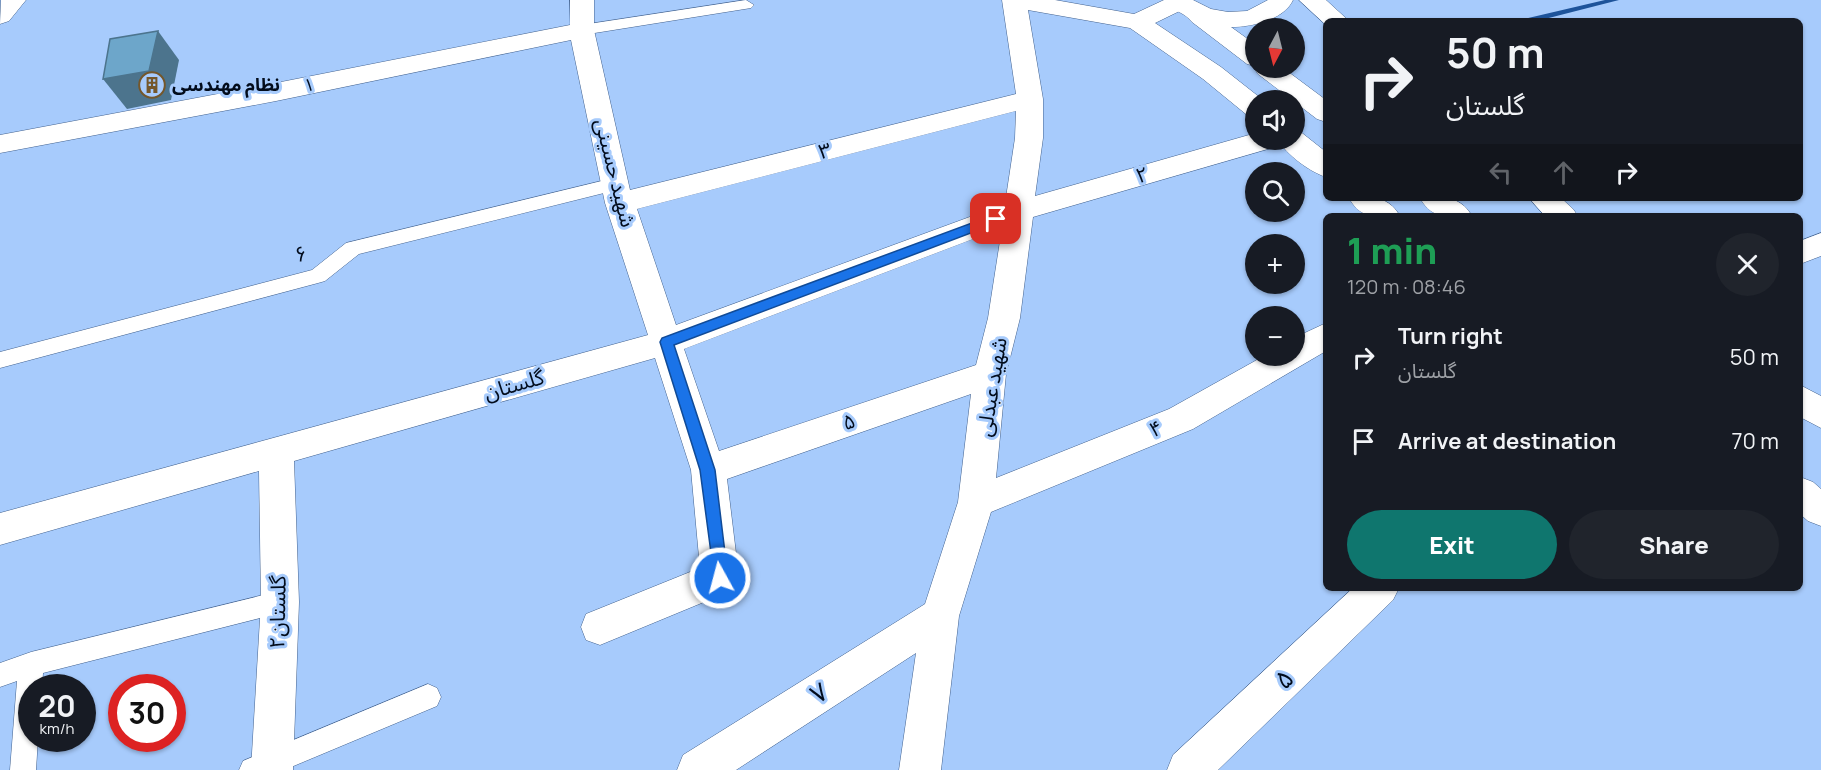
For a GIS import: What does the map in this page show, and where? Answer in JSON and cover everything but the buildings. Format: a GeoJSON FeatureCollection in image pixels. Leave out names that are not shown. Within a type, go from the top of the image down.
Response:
{"type":"FeatureCollection","features":[{"type":"Feature","properties":{"kind":"street"},"geometry":{"type":"LineString","coordinates":[[0,16],[14,0]]}},
{"type":"Feature","properties":{"kind":"street","name":"شهید حسینی"},"geometry":{"type":"LineString","coordinates":[[582,0],[582,30],[616,193],[708,470],[720,578],[600,627]]}},
{"type":"Feature","properties":{"kind":"street"},"geometry":{"type":"LineString","coordinates":[[1014,0],[1137,22],[1212,73],[1245,100]]}},
{"type":"Feature","properties":{"kind":"street","name":"شهید عبدلی"},"geometry":{"type":"LineString","coordinates":[[920,770],[940,616],[976,502],[990,374],[1004,318],[1029,138],[1030,99],[1014,0]]}},
{"type":"Feature","properties":{"kind":"street"},"geometry":{"type":"LineString","coordinates":[[1137,22],[1183,5],[1220,19],[1247,20],[1267,13],[1281,0]]}},
{"type":"Feature","properties":{"kind":"street"},"geometry":{"type":"LineString","coordinates":[[1311,0],[1333,18]]}},
{"type":"Feature","properties":{"kind":"street"},"geometry":{"type":"LineString","coordinates":[[1183,5],[1245,50]]}},
{"type":"Feature","properties":{"kind":"street","name":"۱"},"geometry":{"type":"LineString","coordinates":[[0,144],[276,92],[582,30]]}},
{"type":"Feature","properties":{"kind":"street"},"geometry":{"type":"LineString","coordinates":[[1280,78],[1323,111]]}},
{"type":"Feature","properties":{"kind":"street","name":"۳"},"geometry":{"type":"LineString","coordinates":[[616,193],[1030,99]]}},
{"type":"Feature","properties":{"kind":"street","name":"۲"},"geometry":{"type":"LineString","coordinates":[[1018,211],[1245,146]]}},
{"type":"Feature","properties":{"kind":"street"},"geometry":{"type":"LineString","coordinates":[[1305,150],[1323,165]]}},
{"type":"Feature","properties":{"kind":"street"},"geometry":{"type":"LineString","coordinates":[[1367,201],[1381,213]]}},
{"type":"Feature","properties":{"kind":"street"},"geometry":{"type":"LineString","coordinates":[[1438,201],[1452,213]]}},
{"type":"Feature","properties":{"kind":"street"},"geometry":{"type":"LineString","coordinates":[[1546,201],[1560,213]]}},
{"type":"Feature","properties":{"kind":"street","name":"گلستان"},"geometry":{"type":"LineString","coordinates":[[0,529],[667,342],[1018,211]]}},
{"type":"Feature","properties":{"kind":"street"},"geometry":{"type":"LineString","coordinates":[[1803,253],[1821,244]]}},
{"type":"Feature","properties":{"kind":"street","name":"۴"},"geometry":{"type":"LineString","coordinates":[[976,502],[1181,419],[1323,338]]}},
{"type":"Feature","properties":{"kind":"street","name":"۵"},"geometry":{"type":"LineString","coordinates":[[708,470],[990,374]]}},
{"type":"Feature","properties":{"kind":"street"},"geometry":{"type":"LineString","coordinates":[[1803,401],[1821,414]]}},
{"type":"Feature","properties":{"kind":"street","name":"گلستان۲"},"geometry":{"type":"LineString","coordinates":[[266,767],[280,602],[276,453]]}},
{"type":"Feature","properties":{"kind":"street"},"geometry":{"type":"LineString","coordinates":[[1803,495],[1821,510]]}},
{"type":"Feature","properties":{"kind":"street","name":"۵"},"geometry":{"type":"LineString","coordinates":[[1188,770],[1377,591]]}},
{"type":"Feature","properties":{"kind":"street","name":"۷"},"geometry":{"type":"LineString","coordinates":[[698,770],[940,616]]}},
{"type":"Feature","properties":{"kind":"lane"},"geometry":{"type":"LineString","coordinates":[[582,30],[746,5]]}},
{"type":"Feature","properties":{"kind":"lane","name":"۶"},"geometry":{"type":"LineString","coordinates":[[0,360],[318,276],[353,248],[616,193]]}},
{"type":"Feature","properties":{"kind":"lane"},"geometry":{"type":"LineString","coordinates":[[0,675],[31,664],[280,602]]}},
{"type":"Feature","properties":{"kind":"lane"},"geometry":{"type":"LineString","coordinates":[[23,770],[31,664]]}},
{"type":"Feature","properties":{"kind":"lane"},"geometry":{"type":"LineString","coordinates":[[266,767],[428,698]]}},
{"type":"Feature","properties":{"kind":"waterway"},"geometry":{"type":"LineString","coordinates":[[1540,18],[1615,0]]}},
{"type":"Feature","properties":{"kind":"place","name":"نظام مهندسی"},"geometry":{"type":"Point","coordinates":[152,85]}},
{"type":"Feature","properties":{"kind":"route"},"geometry":{"type":"LineString","coordinates":[[720,578],[708,470],[667,342],[996,219]]}}]}
